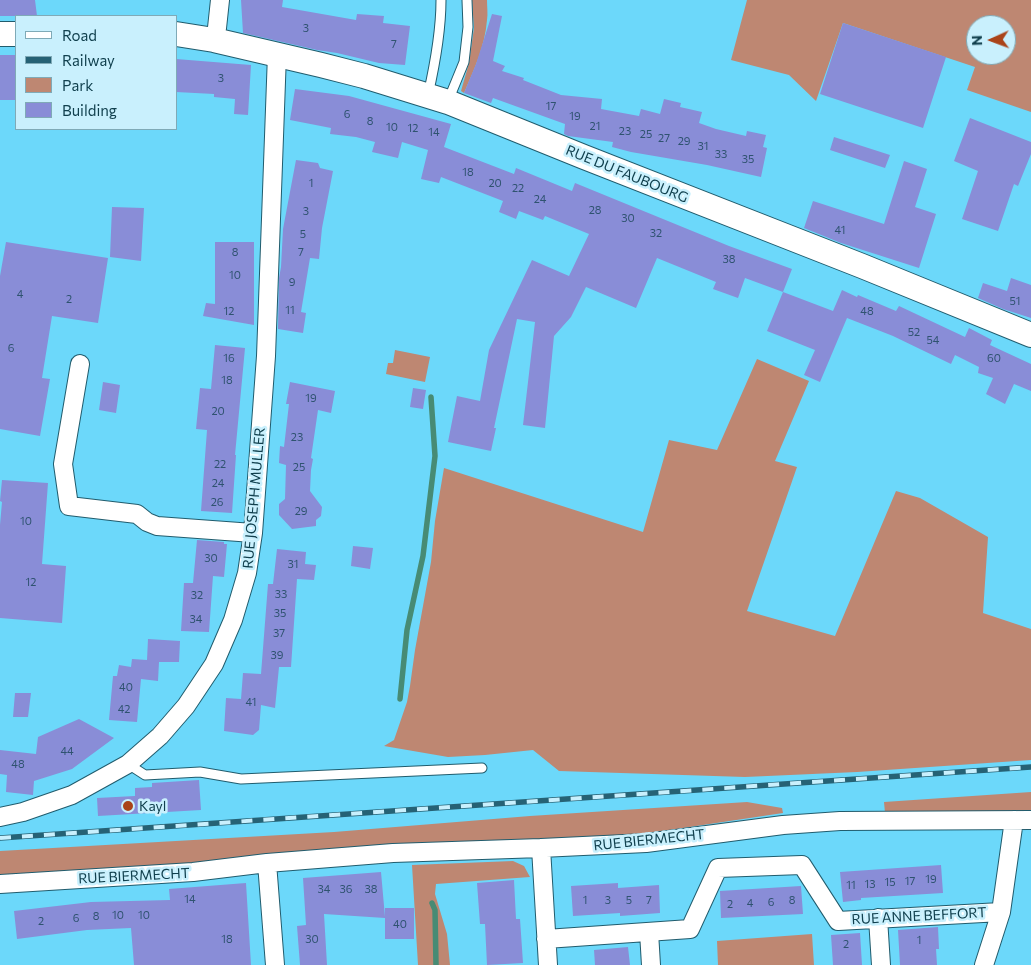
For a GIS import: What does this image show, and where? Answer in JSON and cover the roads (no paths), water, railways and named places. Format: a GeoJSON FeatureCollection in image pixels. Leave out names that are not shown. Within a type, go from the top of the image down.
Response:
{"type":"FeatureCollection","features":[{"type":"Feature","properties":{"kind":"main road"},"geometry":{"type":"LineString","coordinates":[[0,34],[15,34]]}},
{"type":"Feature","properties":{"kind":"main road","name":"RUE DU FAUBOURG"},"geometry":{"type":"LineString","coordinates":[[178,34],[277,54],[364,76],[438,99],[862,266],[1031,335]]}},
{"type":"Feature","properties":{"kind":"street"},"geometry":{"type":"LineString","coordinates":[[214,40],[220,0]]}},
{"type":"Feature","properties":{"kind":"street","name":"RUE JOSEPH MULLER"},"geometry":{"type":"LineString","coordinates":[[0,816],[23,812],[72,795],[128,764],[160,736],[186,706],[214,664],[234,620],[247,573],[252,533],[266,356],[277,54]]}},
{"type":"Feature","properties":{"kind":"street"},"geometry":{"type":"LineString","coordinates":[[80,364],[63,464],[69,506],[137,514],[147,522],[157,526],[252,533]]}},
{"type":"Feature","properties":{"kind":"street"},"geometry":{"type":"LineString","coordinates":[[984,965],[1001,912],[1022,820]]}},
{"type":"Feature","properties":{"kind":"street","name":"RUE BIERMECHT"},"geometry":{"type":"LineString","coordinates":[[0,884],[193,872],[393,853],[646,843],[774,826],[840,821],[1022,820]]}},
{"type":"Feature","properties":{"kind":"street"},"geometry":{"type":"LineString","coordinates":[[541,848],[548,965]]}},
{"type":"Feature","properties":{"kind":"street"},"geometry":{"type":"LineString","coordinates":[[267,864],[275,965]]}},
{"type":"Feature","properties":{"kind":"street","name":"RUE ANNE BEFFORT"},"geometry":{"type":"LineString","coordinates":[[546,938],[690,929],[718,868],[802,865],[838,921],[1001,912]]}},
{"type":"Feature","properties":{"kind":"street"},"geometry":{"type":"LineString","coordinates":[[878,918],[881,965]]}},
{"type":"Feature","properties":{"kind":"street"},"geometry":{"type":"LineString","coordinates":[[649,932],[651,965]]}},
{"type":"Feature","properties":{"kind":"lane"},"geometry":{"type":"LineString","coordinates":[[438,99],[433,73],[441,14],[441,0]]}},
{"type":"Feature","properties":{"kind":"lane"},"geometry":{"type":"LineString","coordinates":[[438,99],[464,62],[468,27],[467,0]]}},
{"type":"Feature","properties":{"kind":"lane"},"geometry":{"type":"LineString","coordinates":[[128,764],[144,775],[200,772],[241,779],[482,768]]}},
{"type":"Feature","properties":{"kind":"waterway"},"geometry":{"type":"LineString","coordinates":[[400,699],[407,630],[423,556],[435,456],[431,397]]}},
{"type":"Feature","properties":{"kind":"waterway"},"geometry":{"type":"LineString","coordinates":[[432,903],[435,910],[436,965]]}},
{"type":"Feature","properties":{"kind":"railway"},"geometry":{"type":"LineString","coordinates":[[0,838],[1031,767]]}},
{"type":"Feature","properties":{"kind":"place","name":"Kayl"},"geometry":{"type":"Point","coordinates":[128,806]}}]}
